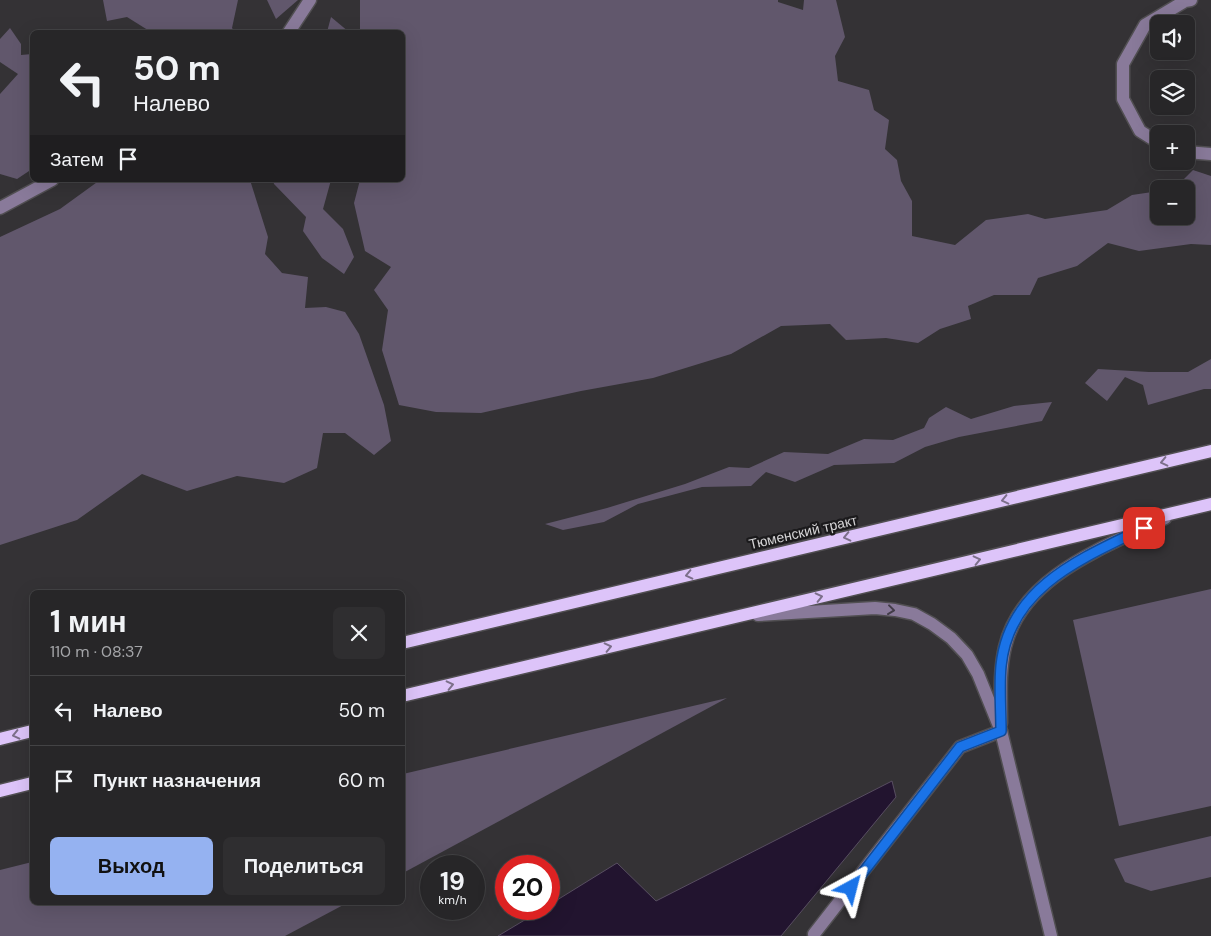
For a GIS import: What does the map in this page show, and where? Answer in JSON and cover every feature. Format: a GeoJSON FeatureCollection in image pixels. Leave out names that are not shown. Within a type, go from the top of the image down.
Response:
{"type":"FeatureCollection","features":[{"type":"Feature","properties":{"kind":"main road","name":"Тюменский тракт"},"geometry":{"type":"LineString","coordinates":[[405,642],[1211,451]]}},
{"type":"Feature","properties":{"kind":"main road"},"geometry":{"type":"LineString","coordinates":[[405,695],[1211,504]]}},
{"type":"Feature","properties":{"kind":"main road"},"geometry":{"type":"LineString","coordinates":[[0,739],[30,732]]}},
{"type":"Feature","properties":{"kind":"main road"},"geometry":{"type":"LineString","coordinates":[[0,791],[30,784]]}},
{"type":"Feature","properties":{"kind":"street"},"geometry":{"type":"LineString","coordinates":[[290,30],[310,0]]}},
{"type":"Feature","properties":{"kind":"street"},"geometry":{"type":"LineString","coordinates":[[1150,138],[1140,131],[1123,99],[1124,64],[1145,25],[1191,0]]}},
{"type":"Feature","properties":{"kind":"street"},"geometry":{"type":"LineString","coordinates":[[1195,153],[1211,154]]}},
{"type":"Feature","properties":{"kind":"street"},"geometry":{"type":"LineString","coordinates":[[0,208],[48,182]]}},
{"type":"Feature","properties":{"kind":"street"},"geometry":{"type":"LineString","coordinates":[[1001,731],[1001,666],[1005,645],[1015,621],[1030,600],[1048,581],[1081,559],[1176,513]]}},
{"type":"Feature","properties":{"kind":"street"},"geometry":{"type":"LineString","coordinates":[[738,616],[876,608],[895,610],[914,614],[932,624],[951,638],[968,655],[978,674],[1001,731],[1051,936]]}},
{"type":"Feature","properties":{"kind":"street"},"geometry":{"type":"LineString","coordinates":[[814,934],[960,747],[1001,731]]}},
{"type":"Feature","properties":{"kind":"shaded area"},"geometry":{"type":"Polygon","coordinates":[[[103,0],[238,0],[232,28],[234,30],[148,30],[127,17],[107,21],[103,0]]]}},
{"type":"Feature","properties":{"kind":"shaded area"},"geometry":{"type":"Polygon","coordinates":[[[267,0],[298,0],[276,19],[267,0]]]}},
{"type":"Feature","properties":{"kind":"shaded area"},"geometry":{"type":"Polygon","coordinates":[[[360,0],[778,0],[778,2],[803,10],[804,0],[836,0],[845,37],[835,56],[838,81],[869,90],[874,110],[889,120],[885,149],[897,160],[901,181],[912,201],[912,236],[955,245],[986,220],[1028,214],[1045,219],[1107,210],[1132,195],[1150,192],[1150,225],[1195,225],[1195,180],[1183,180],[1193,170],[1211,176],[1211,245],[1191,244],[1139,251],[1108,243],[1077,266],[1038,278],[1030,295],[994,295],[968,306],[971,319],[940,329],[918,343],[886,338],[846,340],[830,324],[781,326],[731,354],[653,378],[581,391],[481,413],[436,412],[399,405],[382,350],[388,310],[374,290],[391,267],[365,251],[354,203],[359,182],[405,182],[405,30],[360,30],[360,0]]]}},
{"type":"Feature","properties":{"kind":"shaded area"},"geometry":{"type":"Polygon","coordinates":[[[331,17],[347,30],[328,30],[331,17]]]}},
{"type":"Feature","properties":{"kind":"shaded area"},"geometry":{"type":"Polygon","coordinates":[[[10,28],[21,44],[21,55],[30,54],[30,170],[17,179],[0,174],[0,94],[18,74],[0,62],[0,39],[10,28]]]}},
{"type":"Feature","properties":{"kind":"shaded area"},"geometry":{"type":"Polygon","coordinates":[[[97,182],[251,182],[268,237],[265,254],[282,273],[308,277],[305,308],[326,307],[345,312],[359,334],[384,405],[391,441],[374,455],[345,433],[323,433],[317,468],[284,483],[237,476],[187,491],[142,474],[77,520],[0,545],[0,237],[60,209],[97,182]]]}},
{"type":"Feature","properties":{"kind":"shaded area"},"geometry":{"type":"Polygon","coordinates":[[[274,182],[330,182],[323,209],[343,229],[354,257],[344,274],[322,258],[303,231],[306,217],[274,182]]]}},
{"type":"Feature","properties":{"kind":"shaded area"},"geometry":{"type":"Polygon","coordinates":[[[1211,359],[1211,389],[1204,389],[1148,405],[1143,385],[1125,377],[1107,401],[1085,383],[1098,369],[1188,372],[1211,359]]]}},
{"type":"Feature","properties":{"kind":"shaded area"},"geometry":{"type":"Polygon","coordinates":[[[1052,402],[1042,421],[959,437],[925,447],[894,463],[834,465],[795,482],[766,472],[751,486],[702,487],[638,504],[604,522],[563,530],[545,524],[607,508],[685,484],[729,467],[749,468],[784,452],[828,454],[864,439],[893,440],[924,428],[929,418],[946,407],[971,419],[1014,406],[1052,402]]]}},
{"type":"Feature","properties":{"kind":"shaded area"},"geometry":{"type":"Polygon","coordinates":[[[1211,589],[1211,806],[1119,826],[1073,620],[1211,589]]]}},
{"type":"Feature","properties":{"kind":"shaded area"},"geometry":{"type":"Polygon","coordinates":[[[727,698],[436,855],[420,855],[420,864],[405,872],[405,774],[727,698]]]}},
{"type":"Feature","properties":{"kind":"shaded area"},"geometry":{"type":"Polygon","coordinates":[[[892,781],[896,797],[781,936],[498,936],[525,920],[560,920],[560,898],[617,863],[656,901],[892,781]]]}},
{"type":"Feature","properties":{"kind":"shaded area"},"geometry":{"type":"Polygon","coordinates":[[[1211,836],[1211,877],[1151,891],[1125,882],[1114,859],[1211,836]]]}},
{"type":"Feature","properties":{"kind":"shaded area"},"geometry":{"type":"Polygon","coordinates":[[[30,862],[30,905],[343,905],[285,936],[0,936],[0,870],[30,862]]]}},
{"type":"Feature","properties":{"kind":"route"},"geometry":{"type":"LineString","coordinates":[[851,888],[960,747],[1001,731],[1001,666],[1005,645],[1015,621],[1030,600],[1048,581],[1064,569],[1144,528]]}}]}
